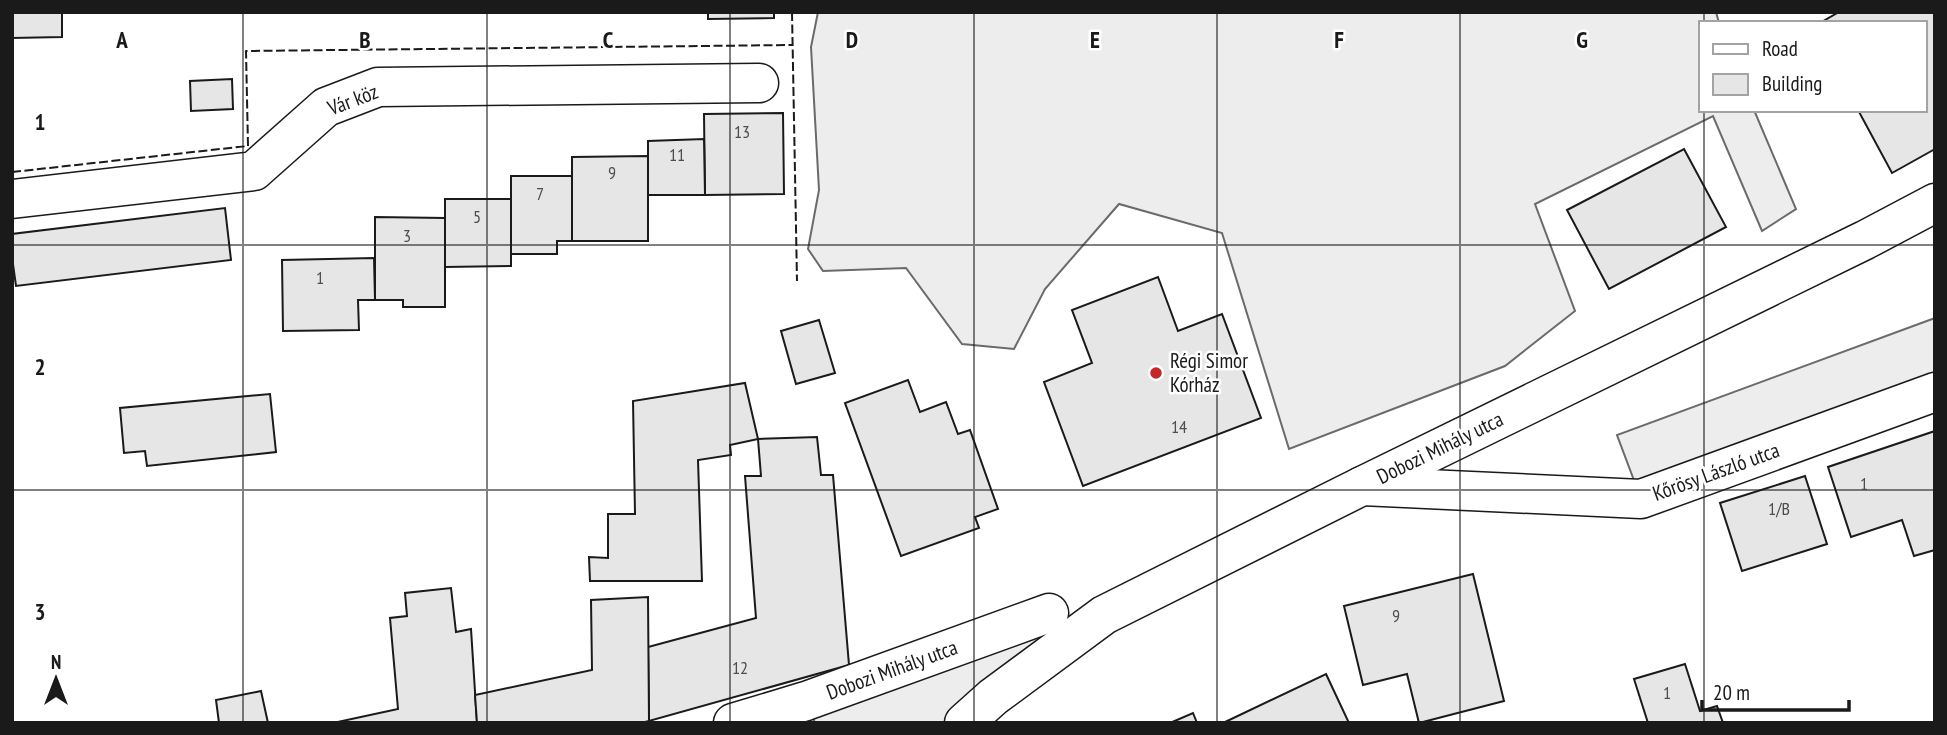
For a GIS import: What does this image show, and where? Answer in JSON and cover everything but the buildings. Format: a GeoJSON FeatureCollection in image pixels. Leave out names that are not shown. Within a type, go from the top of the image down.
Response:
{"type":"FeatureCollection","features":[{"type":"Feature","properties":{"kind":"street","name":"Vár köz"},"geometry":{"type":"LineString","coordinates":[[12,199],[254,171],[326,107],[378,88],[759,83]]}},
{"type":"Feature","properties":{"kind":"street","name":"Dobozi Mihály utca"},"geometry":{"type":"LineString","coordinates":[[964,723],[993,697],[1104,615],[1935,203]]}},
{"type":"Feature","properties":{"kind":"street","name":"Kőrösy László utca"},"geometry":{"type":"LineString","coordinates":[[1362,486],[1641,499],[1935,393]]}},
{"type":"Feature","properties":{"kind":"street","name":"Dobozi Mihály utca"},"geometry":{"type":"LineString","coordinates":[[754,720],[1049,613]]}},
{"type":"Feature","properties":{"kind":"shaded area"},"geometry":{"type":"Polygon","coordinates":[[[818,12],[1716,12],[1718,21],[1699,21],[1699,112],[1755,112],[1796,209],[1762,231],[1713,116],[1535,204],[1575,311],[1505,366],[1289,449],[1222,233],[1119,204],[1045,289],[1014,349],[962,344],[906,268],[823,271],[808,249],[819,190],[811,47],[818,12]]]}},
{"type":"Feature","properties":{"kind":"shaded area"},"geometry":{"type":"Polygon","coordinates":[[[1935,318],[1935,392],[1641,499],[1617,435],[1935,318]]]}},
{"type":"Feature","properties":{"kind":"shaded area"},"geometry":{"type":"Polygon","coordinates":[[[1049,613],[1060,631],[947,723],[815,723],[806,701],[1049,613]]]}},
{"type":"Feature","properties":{"kind":"fence"},"geometry":{"type":"LineString","coordinates":[[792,12],[797,281]]}},
{"type":"Feature","properties":{"kind":"fence"},"geometry":{"type":"LineString","coordinates":[[12,172],[248,146],[246,51],[793,45]]}},
{"type":"Feature","properties":{"kind":"place","name":"Régi Simor Kórház"},"geometry":{"type":"Point","coordinates":[1156,373]}}]}
